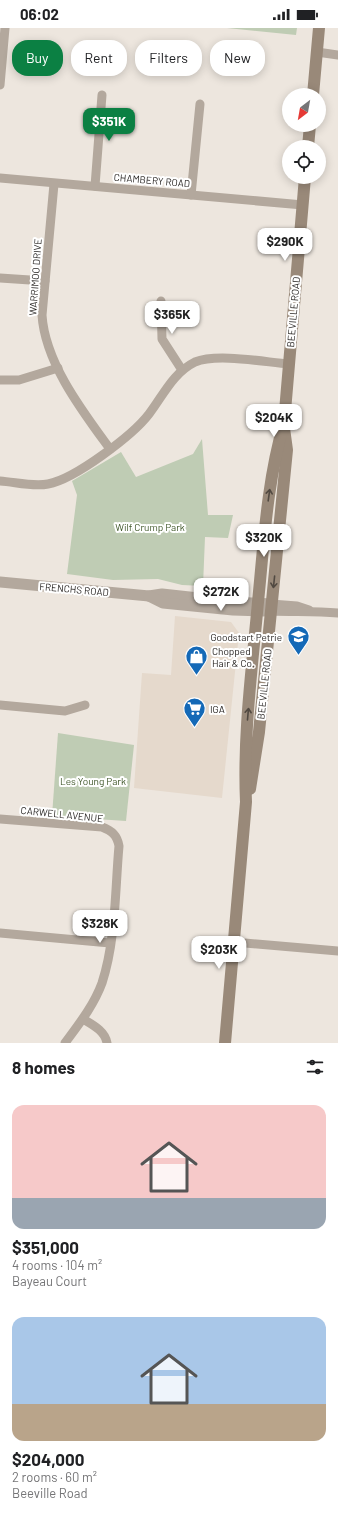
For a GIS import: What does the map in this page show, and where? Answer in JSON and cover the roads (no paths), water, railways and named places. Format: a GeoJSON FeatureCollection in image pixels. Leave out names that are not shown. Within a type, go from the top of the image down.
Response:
{"type":"FeatureCollection","features":[{"type":"Feature","properties":{"kind":"main road"},"geometry":{"type":"LineString","coordinates":[[314,88],[319,28]]}},
{"type":"Feature","properties":{"kind":"main road","name":"BEEVILLE ROAD"},"geometry":{"type":"LineString","coordinates":[[246,802],[252,782],[260,732],[287,450],[284,423],[304,184]]}},
{"type":"Feature","properties":{"kind":"main road","name":"BEEVILLE ROAD"},"geometry":{"type":"LineString","coordinates":[[225,1043],[246,802],[245,751],[258,607],[275,451],[284,423]]}},
{"type":"Feature","properties":{"kind":"street"},"geometry":{"type":"LineString","coordinates":[[0,85],[2,44],[5,28]]}},
{"type":"Feature","properties":{"kind":"street"},"geometry":{"type":"LineString","coordinates":[[317,52],[338,55]]}},
{"type":"Feature","properties":{"kind":"street"},"geometry":{"type":"LineString","coordinates":[[95,186],[102,95]]}},
{"type":"Feature","properties":{"kind":"street"},"geometry":{"type":"LineString","coordinates":[[191,195],[200,104]]}},
{"type":"Feature","properties":{"kind":"street","name":"CHAMBERY ROAD"},"geometry":{"type":"LineString","coordinates":[[0,178],[303,205]]}},
{"type":"Feature","properties":{"kind":"street","name":"WARRIMOO DRIVE"},"geometry":{"type":"LineString","coordinates":[[54,184],[45,281],[43,326],[45,336],[58,368],[81,409],[110,449]]}},
{"type":"Feature","properties":{"kind":"street"},"geometry":{"type":"LineString","coordinates":[[0,278],[45,281]]}},
{"type":"Feature","properties":{"kind":"street"},"geometry":{"type":"LineString","coordinates":[[161,301],[162,339],[182,370]]}},
{"type":"Feature","properties":{"kind":"street"},"geometry":{"type":"LineString","coordinates":[[0,481],[40,485],[50,484],[68,476],[125,439],[149,414],[173,379],[182,370],[196,362],[208,359],[289,364]]}},
{"type":"Feature","properties":{"kind":"street"},"geometry":{"type":"LineString","coordinates":[[0,380],[19,380],[58,368]]}},
{"type":"Feature","properties":{"kind":"street","name":"FRENCHS ROAD"},"geometry":{"type":"LineString","coordinates":[[0,582],[149,596],[162,594],[296,612],[310,610],[338,613]]}},
{"type":"Feature","properties":{"kind":"street"},"geometry":{"type":"LineString","coordinates":[[0,705],[65,711],[85,705]]}},
{"type":"Feature","properties":{"kind":"street","name":"CARWELL AVENUE"},"geometry":{"type":"LineString","coordinates":[[0,819],[102,827],[118,838],[119,846],[110,943],[101,984],[83,1019],[66,1043]]}},
{"type":"Feature","properties":{"kind":"street"},"geometry":{"type":"LineString","coordinates":[[0,933],[110,943]]}},
{"type":"Feature","properties":{"kind":"street"},"geometry":{"type":"LineString","coordinates":[[234,942],[338,951]]}},
{"type":"Feature","properties":{"kind":"street"},"geometry":{"type":"LineString","coordinates":[[83,1019],[99,1029],[105,1036],[107,1043]]}},
{"type":"Feature","properties":{"kind":"place","name":"Goodstart Petrie"},"geometry":{"type":"Point","coordinates":[298,656]}},
{"type":"Feature","properties":{"kind":"place","name":"Chopped Hair & Co."},"geometry":{"type":"Point","coordinates":[197,676]}},
{"type":"Feature","properties":{"kind":"place","name":"IGA"},"geometry":{"type":"Point","coordinates":[195,728]}},
{"type":"Feature","properties":{"kind":"park label","name":"Wilf Crump Park"},"geometry":{"type":"Point","coordinates":[150,527]}},
{"type":"Feature","properties":{"kind":"park label","name":"Les Young Park"},"geometry":{"type":"Point","coordinates":[93,781]}}]}
